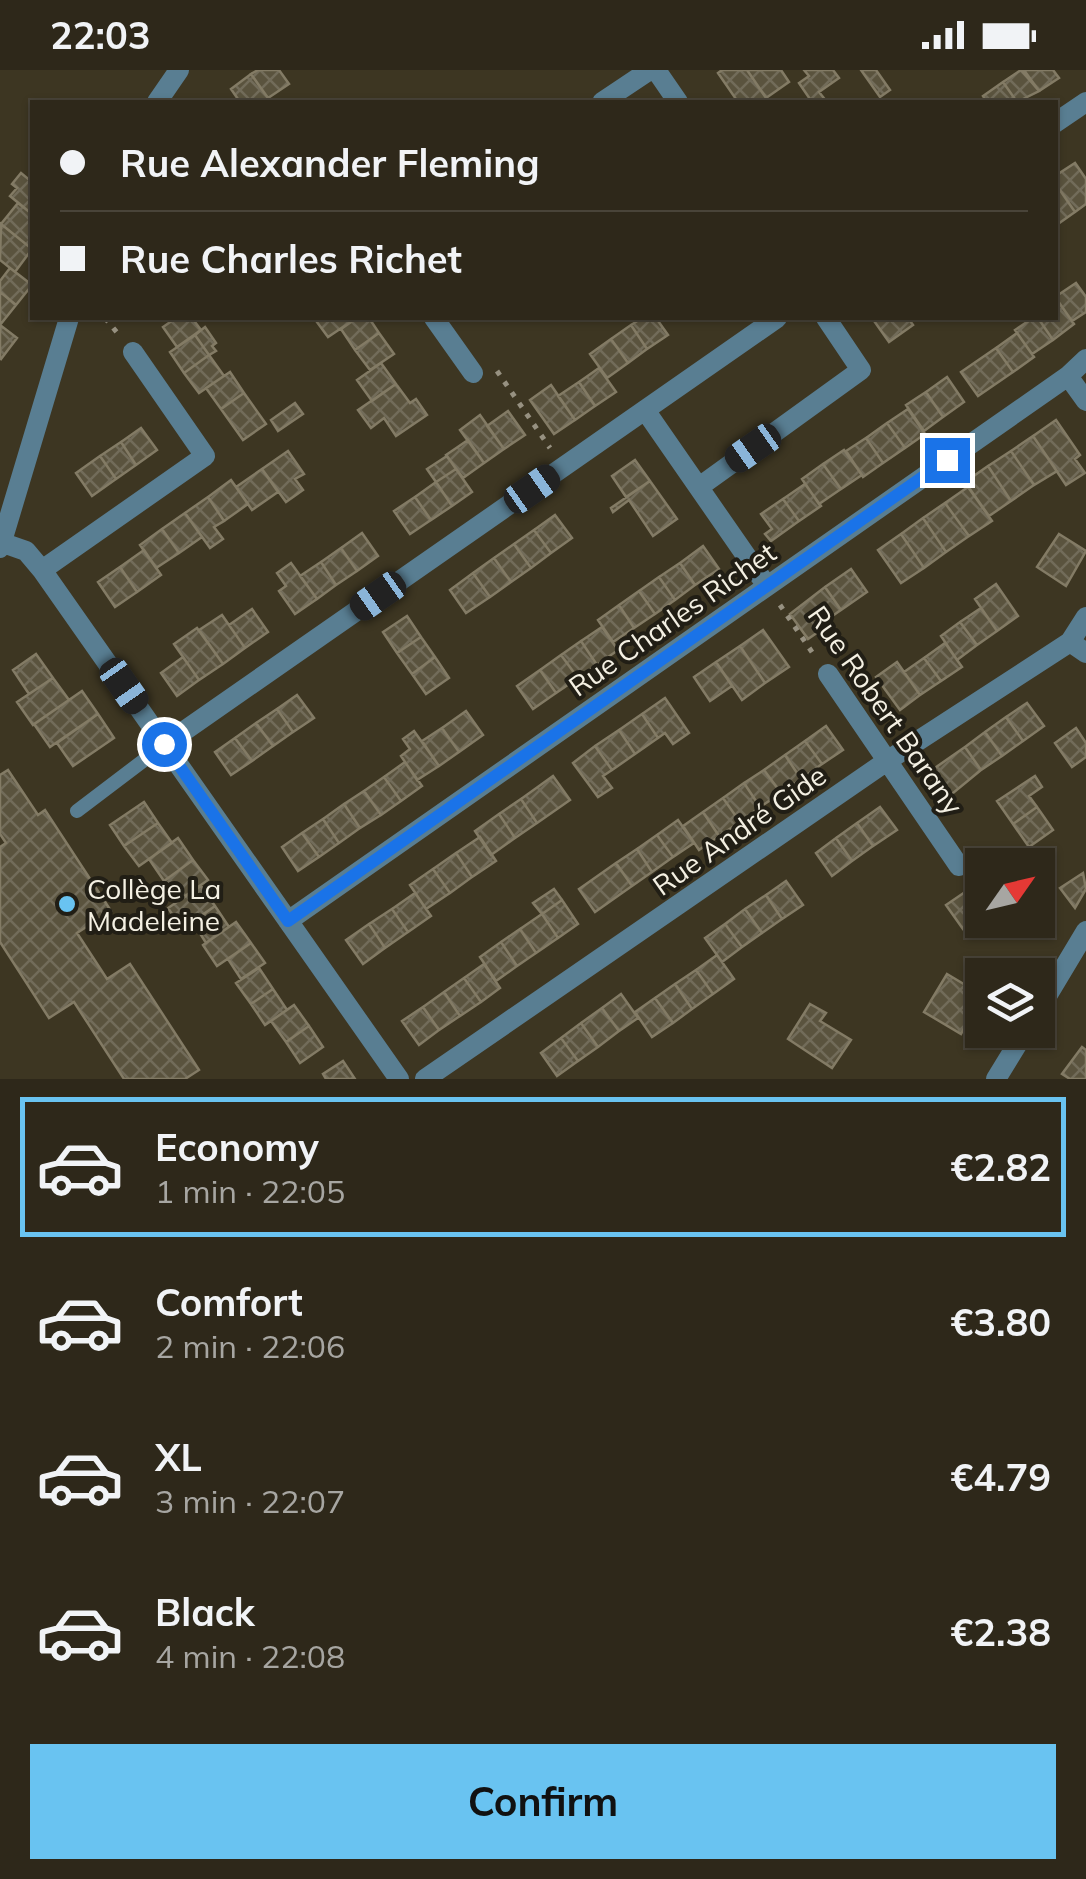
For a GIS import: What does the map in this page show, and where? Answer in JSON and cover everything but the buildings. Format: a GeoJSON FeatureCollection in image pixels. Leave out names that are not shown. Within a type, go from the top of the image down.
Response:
{"type":"FeatureCollection","features":[{"type":"Feature","properties":{"kind":"street"},"geometry":{"type":"LineString","coordinates":[[158,100],[179,70]]}},
{"type":"Feature","properties":{"kind":"street"},"geometry":{"type":"LineString","coordinates":[[605,100],[653,70],[676,100]]}},
{"type":"Feature","properties":{"kind":"street"},"geometry":{"type":"LineString","coordinates":[[1058,122],[1086,102]]}},
{"type":"Feature","properties":{"kind":"street"},"geometry":{"type":"LineString","coordinates":[[68,320],[1,546],[26,551],[42,570],[399,1079]]}},
{"type":"Feature","properties":{"kind":"street"},"geometry":{"type":"LineString","coordinates":[[435,320],[473,373]]}},
{"type":"Feature","properties":{"kind":"street"},"geometry":{"type":"LineString","coordinates":[[164,744],[774,320]]}},
{"type":"Feature","properties":{"kind":"street"},"geometry":{"type":"LineString","coordinates":[[698,487],[862,370],[827,320]]}},
{"type":"Feature","properties":{"kind":"street"},"geometry":{"type":"LineString","coordinates":[[42,570],[205,456],[133,352]]}},
{"type":"Feature","properties":{"kind":"street","name":"Rue Charles Richet"},"geometry":{"type":"LineString","coordinates":[[288,921],[1068,376],[1086,359]]}},
{"type":"Feature","properties":{"kind":"street"},"geometry":{"type":"LineString","coordinates":[[1068,376],[1086,401]]}},
{"type":"Feature","properties":{"kind":"street"},"geometry":{"type":"LineString","coordinates":[[646,410],[766,586]]}},
{"type":"Feature","properties":{"kind":"street"},"geometry":{"type":"LineString","coordinates":[[1078,647],[1086,617]]}},
{"type":"Feature","properties":{"kind":"street","name":"Rue André Gide"},"geometry":{"type":"LineString","coordinates":[[426,1079],[887,761],[1078,647]]}},
{"type":"Feature","properties":{"kind":"street","name":"Rue Robert Barany"},"geometry":{"type":"LineString","coordinates":[[828,674],[959,866]]}},
{"type":"Feature","properties":{"kind":"street"},"geometry":{"type":"LineString","coordinates":[[1055,988],[1080,955],[1086,931]]}},
{"type":"Feature","properties":{"kind":"street"},"geometry":{"type":"LineString","coordinates":[[996,1079],[1015,1048]]}},
{"type":"Feature","properties":{"kind":"lane"},"geometry":{"type":"LineString","coordinates":[[77,811],[164,744]]}},
{"type":"Feature","properties":{"kind":"path"},"geometry":{"type":"LineString","coordinates":[[473,373],[495,368],[563,467]]}},
{"type":"Feature","properties":{"kind":"path","name":"Rue Robert Barany"},"geometry":{"type":"LineString","coordinates":[[766,586],[828,674]]}},
{"type":"Feature","properties":{"kind":"place","name":"Collège La Madeleine"},"geometry":{"type":"Point","coordinates":[67,904]}},
{"type":"Feature","properties":{"kind":"route"},"geometry":{"type":"LineString","coordinates":[[164,744],[288,921],[947,460]]}}]}
